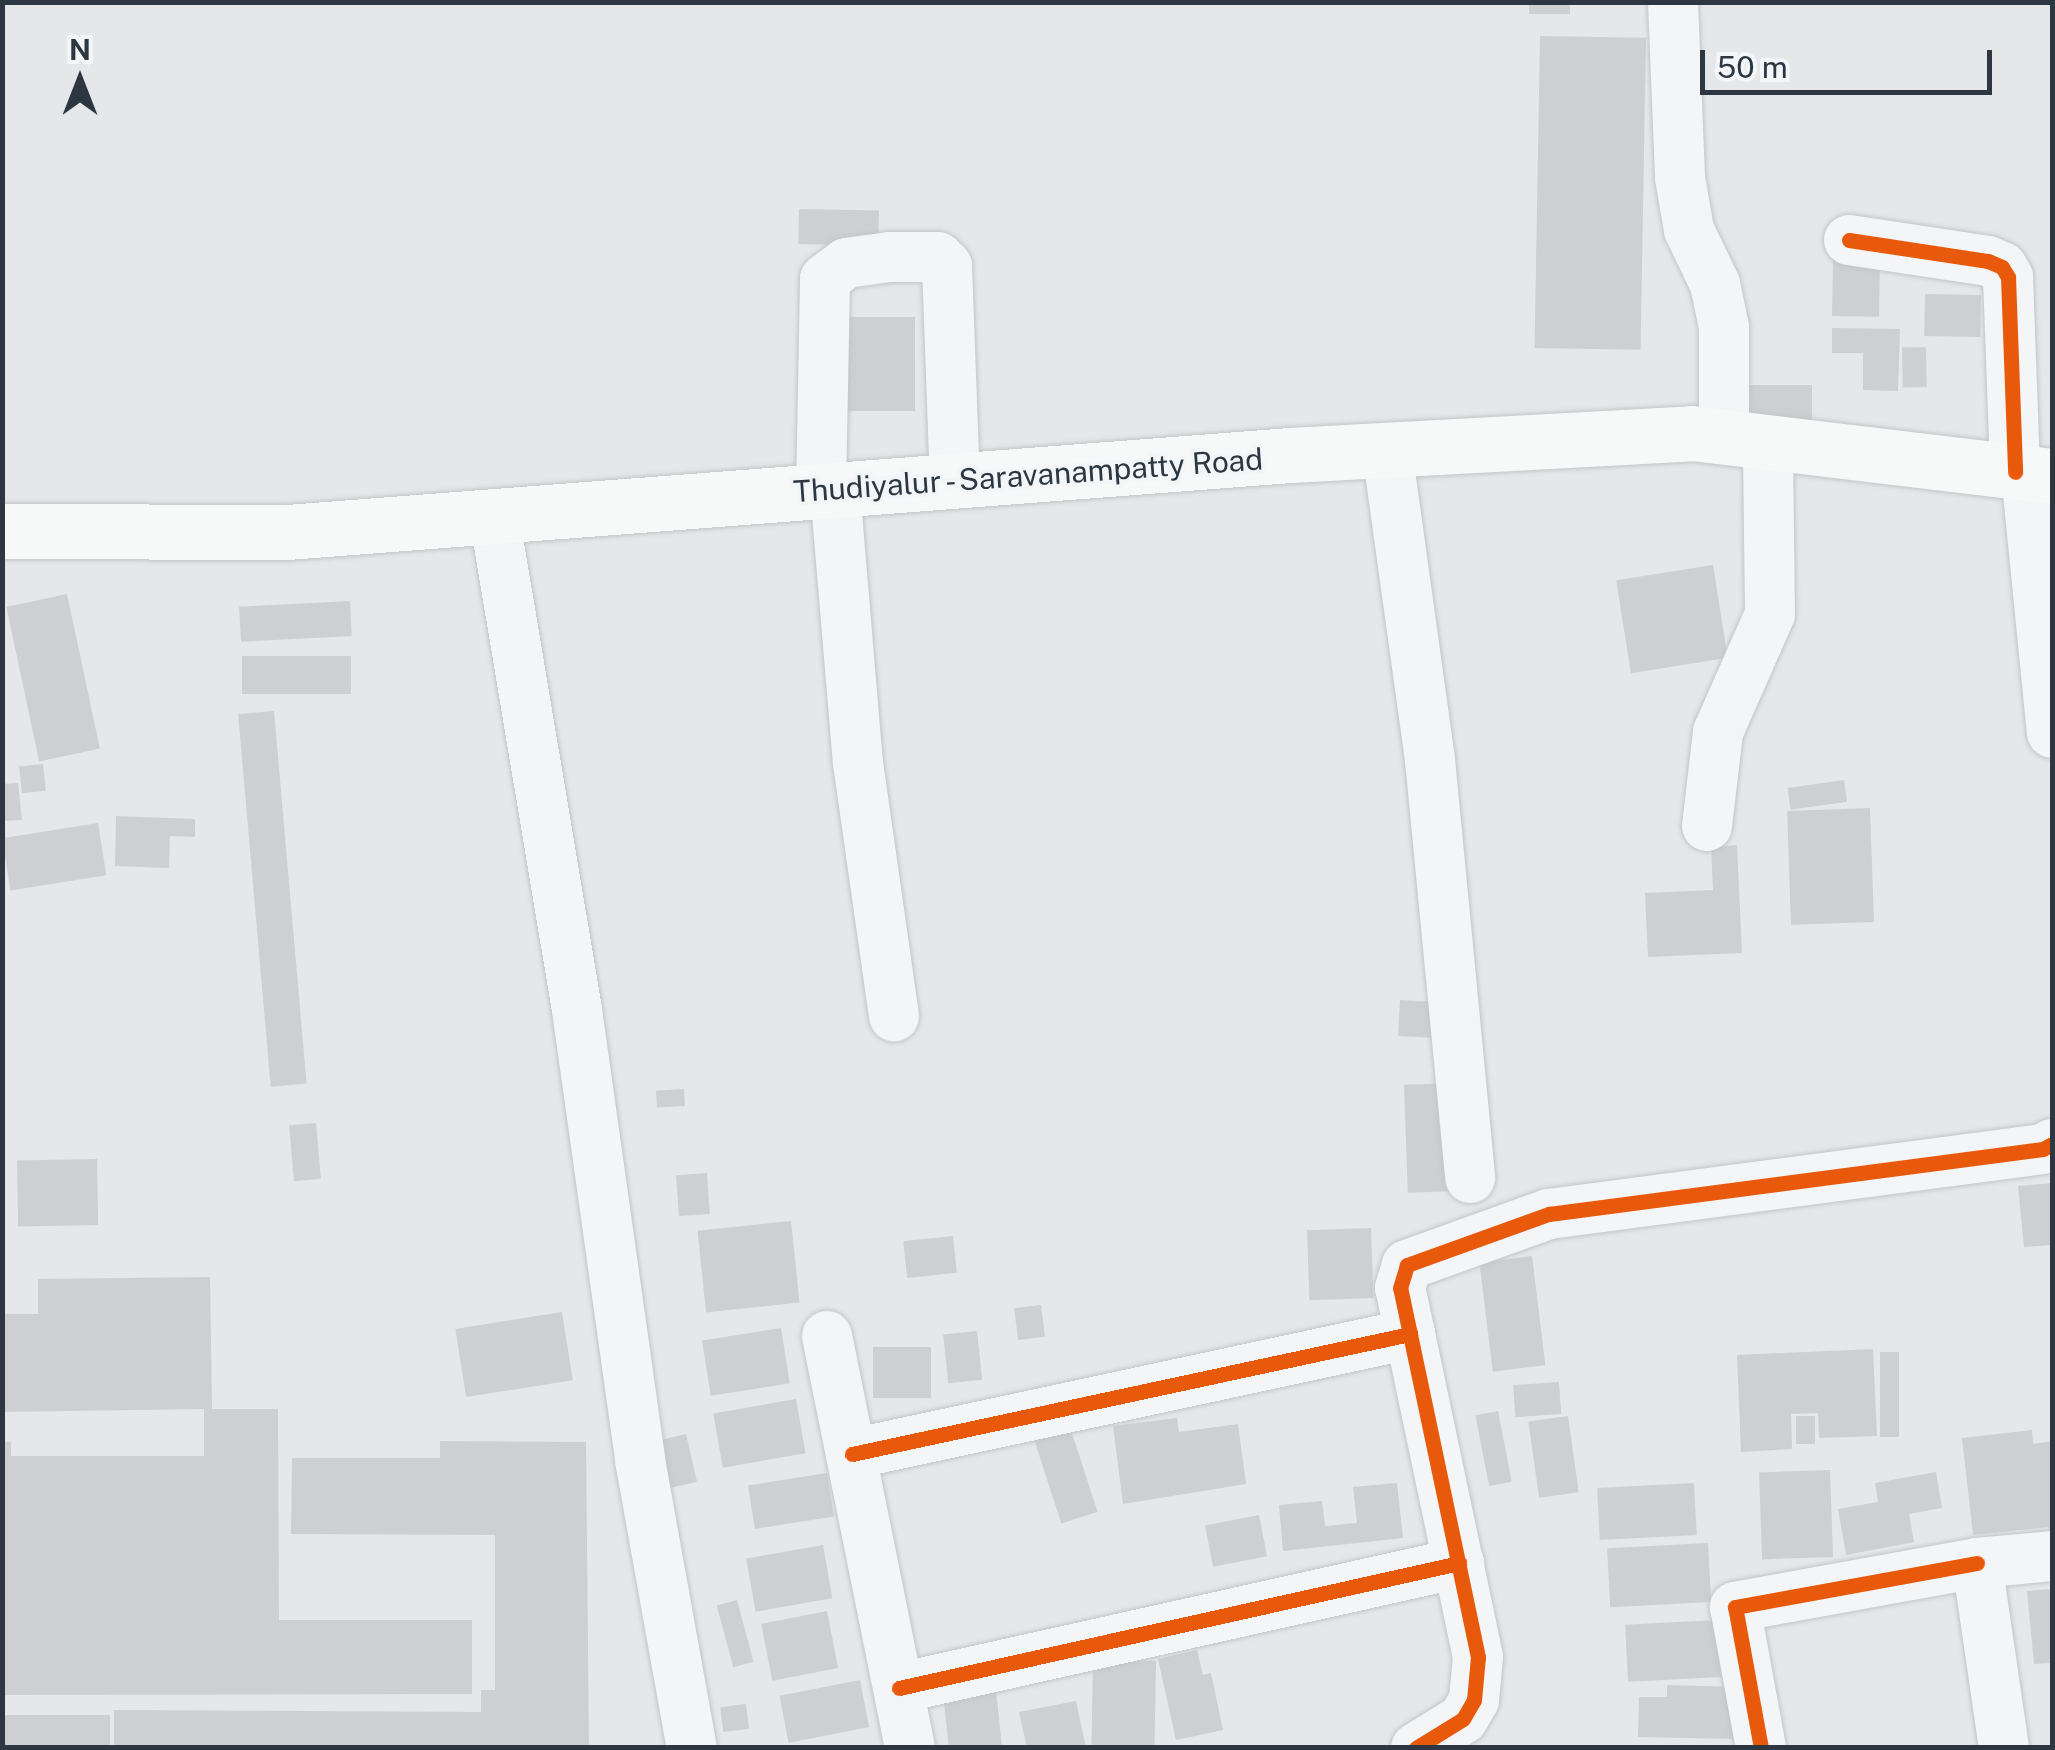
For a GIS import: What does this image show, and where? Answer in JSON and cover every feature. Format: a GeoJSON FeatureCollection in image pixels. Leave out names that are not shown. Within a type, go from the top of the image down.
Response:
{"type":"FeatureCollection","features":[{"type":"Feature","properties":{"kind":"main road","name":"Thudiyalur - Saravanampatty Road"},"geometry":{"type":"LineString","coordinates":[[2,530],[287,532],[955,480],[1692,433],[2031,473]]}},
{"type":"Feature","properties":{"kind":"street"},"geometry":{"type":"LineString","coordinates":[[1673,2],[1680,178],[1688,230],[1715,284],[1746,440],[1770,614],[1718,732],[1707,826]]}},
{"type":"Feature","properties":{"kind":"street"},"geometry":{"type":"LineString","coordinates":[[1849,240],[1988,261],[2008,276],[2031,473],[2052,733]]}},
{"type":"Feature","properties":{"kind":"street"},"geometry":{"type":"LineString","coordinates":[[894,1016],[858,764],[828,490],[825,279],[846,263],[890,257],[938,257],[946,266],[955,480]]}},
{"type":"Feature","properties":{"kind":"street"},"geometry":{"type":"LineString","coordinates":[[1387,450],[1430,760],[1470,1178]]}},
{"type":"Feature","properties":{"kind":"street"},"geometry":{"type":"LineString","coordinates":[[494,516],[577,1010],[640,1460],[692,1748]]}},
{"type":"Feature","properties":{"kind":"street"},"geometry":{"type":"LineString","coordinates":[[1416,1748],[1463,1719],[1474,1700],[1478,1657],[1400,1288],[1407,1265],[1550,1214],[2042,1149],[2052,1144]]}},
{"type":"Feature","properties":{"kind":"street"},"geometry":{"type":"LineString","coordinates":[[852,1454],[1410,1334]]}},
{"type":"Feature","properties":{"kind":"street"},"geometry":{"type":"LineString","coordinates":[[827,1336],[910,1748]]}},
{"type":"Feature","properties":{"kind":"street"},"geometry":{"type":"LineString","coordinates":[[1761,1748],[1735,1607],[1978,1563],[2052,1556]]}},
{"type":"Feature","properties":{"kind":"street"},"geometry":{"type":"LineString","coordinates":[[899,1688],[1459,1563]]}},
{"type":"Feature","properties":{"kind":"street"},"geometry":{"type":"LineString","coordinates":[[1978,1563],[2004,1748]]}},
{"type":"Feature","properties":{"kind":"building"},"geometry":{"type":"Polygon","coordinates":[[[1529,2],[1570,2],[1570,14],[1529,14],[1529,2]]]}},
{"type":"Feature","properties":{"kind":"building"},"geometry":{"type":"Polygon","coordinates":[[[1540,36],[1646,38],[1641,350],[1535,348],[1540,36]]]}},
{"type":"Feature","properties":{"kind":"building"},"geometry":{"type":"Polygon","coordinates":[[[799,209],[879,210],[878,245],[798,244],[799,209]]]}},
{"type":"Feature","properties":{"kind":"building"},"geometry":{"type":"Polygon","coordinates":[[[1833,260],[1880,261],[1879,317],[1832,316],[1833,260]]]}},
{"type":"Feature","properties":{"kind":"building"},"geometry":{"type":"Polygon","coordinates":[[[1925,294],[1981,295],[1980,337],[1924,336],[1925,294]]]}},
{"type":"Feature","properties":{"kind":"building"},"geometry":{"type":"Polygon","coordinates":[[[845,317],[915,317],[915,411],[845,411],[845,317]]]}},
{"type":"Feature","properties":{"kind":"building"},"geometry":{"type":"Polygon","coordinates":[[[1832,328],[1900,329],[1898,391],[1863,390],[1863,353],[1832,353],[1832,328]]]}},
{"type":"Feature","properties":{"kind":"building"},"geometry":{"type":"Polygon","coordinates":[[[1902,347],[1926,347],[1927,387],[1903,387],[1902,347]]]}},
{"type":"Feature","properties":{"kind":"building"},"geometry":{"type":"Polygon","coordinates":[[[1748,385],[1812,385],[1812,421],[1748,421],[1748,385]]]}},
{"type":"Feature","properties":{"kind":"building"},"geometry":{"type":"Polygon","coordinates":[[[1713,565],[1728,658],[1631,673],[1616,580],[1713,565]]]}},
{"type":"Feature","properties":{"kind":"building"},"geometry":{"type":"Polygon","coordinates":[[[67,594],[100,749],[39,761],[6,607],[67,594]]]}},
{"type":"Feature","properties":{"kind":"building"},"geometry":{"type":"Polygon","coordinates":[[[350,601],[352,636],[241,642],[239,607],[350,601]]]}},
{"type":"Feature","properties":{"kind":"building"},"geometry":{"type":"Polygon","coordinates":[[[242,656],[351,656],[351,694],[242,694],[242,656]]]}},
{"type":"Feature","properties":{"kind":"building"},"geometry":{"type":"Polygon","coordinates":[[[274,711],[307,1084],[271,1087],[238,714],[274,711]]]}},
{"type":"Feature","properties":{"kind":"building"},"geometry":{"type":"Polygon","coordinates":[[[43,764],[46,791],[22,793],[19,767],[43,764]]]}},
{"type":"Feature","properties":{"kind":"building"},"geometry":{"type":"Polygon","coordinates":[[[1844,780],[1847,802],[1791,810],[1788,788],[1844,780]]]}},
{"type":"Feature","properties":{"kind":"building"},"geometry":{"type":"Polygon","coordinates":[[[18,783],[22,820],[2,821],[2,784],[18,783]]]}},
{"type":"Feature","properties":{"kind":"building"},"geometry":{"type":"Polygon","coordinates":[[[1870,808],[1874,922],[1791,925],[1787,811],[1870,808]]]}},
{"type":"Feature","properties":{"kind":"building"},"geometry":{"type":"Polygon","coordinates":[[[116,816],[195,819],[195,837],[170,836],[169,868],[115,866],[116,816]]]}},
{"type":"Feature","properties":{"kind":"building"},"geometry":{"type":"Polygon","coordinates":[[[98,823],[106,875],[10,891],[2,838],[98,823]]]}},
{"type":"Feature","properties":{"kind":"building"},"geometry":{"type":"Polygon","coordinates":[[[1737,845],[1742,953],[1648,957],[1645,893],[1713,890],[1711,847],[1737,845]]]}},
{"type":"Feature","properties":{"kind":"building"},"geometry":{"type":"Polygon","coordinates":[[[1400,1000],[1452,1003],[1450,1039],[1398,1036],[1400,1000]]]}},
{"type":"Feature","properties":{"kind":"building"},"geometry":{"type":"Polygon","coordinates":[[[1457,1083],[1461,1191],[1408,1193],[1404,1085],[1457,1083]]]}},
{"type":"Feature","properties":{"kind":"building"},"geometry":{"type":"Polygon","coordinates":[[[684,1089],[685,1106],[657,1107],[656,1090],[684,1089]]]}},
{"type":"Feature","properties":{"kind":"building"},"geometry":{"type":"Polygon","coordinates":[[[316,1123],[321,1179],[294,1181],[289,1125],[316,1123]]]}},
{"type":"Feature","properties":{"kind":"building"},"geometry":{"type":"Polygon","coordinates":[[[97,1159],[98,1225],[18,1226],[17,1160],[97,1159]]]}},
{"type":"Feature","properties":{"kind":"building"},"geometry":{"type":"Polygon","coordinates":[[[707,1173],[710,1214],[679,1216],[676,1175],[707,1173]]]}},
{"type":"Feature","properties":{"kind":"building"},"geometry":{"type":"Polygon","coordinates":[[[2052,1183],[2052,1245],[2024,1247],[2018,1186],[2052,1183]]]}},
{"type":"Feature","properties":{"kind":"building"},"geometry":{"type":"Polygon","coordinates":[[[791,1221],[800,1303],[706,1312],[698,1231],[791,1221]]]}},
{"type":"Feature","properties":{"kind":"building"},"geometry":{"type":"Polygon","coordinates":[[[1371,1228],[1373,1298],[1309,1300],[1307,1230],[1371,1228]]]}},
{"type":"Feature","properties":{"kind":"building"},"geometry":{"type":"Polygon","coordinates":[[[953,1236],[957,1273],[907,1278],[903,1241],[953,1236]]]}},
{"type":"Feature","properties":{"kind":"building"},"geometry":{"type":"Polygon","coordinates":[[[1532,1256],[1545,1365],[1493,1372],[1479,1262],[1532,1256]]]}},
{"type":"Feature","properties":{"kind":"building"},"geometry":{"type":"Polygon","coordinates":[[[210,1277],[212,1409],[278,1409],[279,1620],[472,1620],[472,1694],[2,1695],[2,1442],[11,1442],[11,1456],[204,1456],[204,1409],[2,1412],[2,1314],[38,1314],[38,1279],[210,1277]]]}},
{"type":"Feature","properties":{"kind":"building"},"geometry":{"type":"Polygon","coordinates":[[[1041,1305],[1045,1337],[1018,1340],[1014,1308],[1041,1305]]]}},
{"type":"Feature","properties":{"kind":"building"},"geometry":{"type":"Polygon","coordinates":[[[562,1312],[573,1380],[466,1397],[455,1329],[562,1312]]]}},
{"type":"Feature","properties":{"kind":"building"},"geometry":{"type":"Polygon","coordinates":[[[781,1328],[790,1383],[711,1396],[702,1341],[781,1328]]]}},
{"type":"Feature","properties":{"kind":"building"},"geometry":{"type":"Polygon","coordinates":[[[977,1331],[982,1380],[948,1383],[943,1335],[977,1331]]]}},
{"type":"Feature","properties":{"kind":"building"},"geometry":{"type":"Polygon","coordinates":[[[873,1347],[931,1347],[931,1398],[873,1398],[873,1347]]]}},
{"type":"Feature","properties":{"kind":"building"},"geometry":{"type":"Polygon","coordinates":[[[1873,1349],[1877,1436],[1819,1438],[1818,1413],[1791,1414],[1792,1449],[1741,1452],[1737,1355],[1873,1349]]]}},
{"type":"Feature","properties":{"kind":"building"},"geometry":{"type":"Polygon","coordinates":[[[1880,1352],[1899,1352],[1899,1437],[1880,1437],[1880,1352]]]}},
{"type":"Feature","properties":{"kind":"building"},"geometry":{"type":"Polygon","coordinates":[[[1559,1382],[1561,1414],[1515,1417],[1513,1385],[1559,1382]]]}},
{"type":"Feature","properties":{"kind":"building"},"geometry":{"type":"Polygon","coordinates":[[[796,1399],[806,1453],[723,1468],[713,1414],[796,1399]]]}},
{"type":"Feature","properties":{"kind":"building"},"geometry":{"type":"Polygon","coordinates":[[[1498,1411],[1512,1482],[1489,1486],[1475,1415],[1498,1411]]]}},
{"type":"Feature","properties":{"kind":"building"},"geometry":{"type":"Polygon","coordinates":[[[1568,1416],[1579,1492],[1539,1498],[1528,1422],[1568,1416]]]}},
{"type":"Feature","properties":{"kind":"building"},"geometry":{"type":"Polygon","coordinates":[[[1796,1416],[1815,1416],[1815,1444],[1796,1444],[1796,1416]]]}},
{"type":"Feature","properties":{"kind":"building"},"geometry":{"type":"Polygon","coordinates":[[[1177,1418],[1179,1432],[1238,1424],[1246,1484],[1123,1504],[1113,1426],[1177,1418]]]}},
{"type":"Feature","properties":{"kind":"building"},"geometry":{"type":"Polygon","coordinates":[[[1070,1427],[1098,1512],[1061,1523],[1034,1439],[1070,1427]]]}},
{"type":"Feature","properties":{"kind":"building"},"geometry":{"type":"Polygon","coordinates":[[[2032,1430],[2033,1444],[2052,1441],[2052,1532],[2048,1527],[1973,1535],[1962,1438],[2032,1430]]]}},
{"type":"Feature","properties":{"kind":"building"},"geometry":{"type":"Polygon","coordinates":[[[686,1434],[697,1482],[667,1489],[656,1441],[686,1434]]]}},
{"type":"Feature","properties":{"kind":"building"},"geometry":{"type":"Polygon","coordinates":[[[440,1441],[586,1442],[589,1748],[114,1748],[114,1710],[481,1712],[481,1690],[495,1690],[495,1535],[291,1534],[292,1458],[440,1458],[440,1441]]]}},
{"type":"Feature","properties":{"kind":"building"},"geometry":{"type":"Polygon","coordinates":[[[1830,1470],[1833,1557],[1762,1559],[1759,1472],[1830,1470]]]}},
{"type":"Feature","properties":{"kind":"building"},"geometry":{"type":"Polygon","coordinates":[[[1936,1472],[1942,1508],[1909,1514],[1914,1542],[1846,1555],[1838,1509],[1878,1502],[1875,1483],[1936,1472]]]}},
{"type":"Feature","properties":{"kind":"building"},"geometry":{"type":"Polygon","coordinates":[[[827,1473],[834,1516],[755,1529],[748,1486],[827,1473]]]}},
{"type":"Feature","properties":{"kind":"building"},"geometry":{"type":"Polygon","coordinates":[[[1397,1483],[1403,1538],[1283,1551],[1279,1505],[1322,1501],[1325,1526],[1357,1523],[1353,1487],[1397,1483]]]}},
{"type":"Feature","properties":{"kind":"building"},"geometry":{"type":"Polygon","coordinates":[[[1694,1483],[1697,1535],[1600,1540],[1597,1488],[1694,1483]]]}},
{"type":"Feature","properties":{"kind":"building"},"geometry":{"type":"Polygon","coordinates":[[[1259,1515],[1267,1556],[1213,1567],[1205,1525],[1259,1515]]]}},
{"type":"Feature","properties":{"kind":"building"},"geometry":{"type":"Polygon","coordinates":[[[1708,1543],[1711,1602],[1610,1607],[1607,1548],[1708,1543]]]}},
{"type":"Feature","properties":{"kind":"building"},"geometry":{"type":"Polygon","coordinates":[[[823,1545],[832,1598],[756,1612],[746,1559],[823,1545]]]}},
{"type":"Feature","properties":{"kind":"building"},"geometry":{"type":"Polygon","coordinates":[[[2052,1589],[2052,1663],[2034,1664],[2027,1591],[2052,1589]]]}},
{"type":"Feature","properties":{"kind":"building"},"geometry":{"type":"Polygon","coordinates":[[[737,1600],[754,1662],[733,1667],[717,1605],[737,1600]]]}},
{"type":"Feature","properties":{"kind":"building"},"geometry":{"type":"Polygon","coordinates":[[[827,1611],[838,1668],[772,1681],[761,1624],[827,1611]]]}},
{"type":"Feature","properties":{"kind":"building"},"geometry":{"type":"Polygon","coordinates":[[[1718,1620],[1721,1677],[1628,1682],[1625,1625],[1718,1620]]]}},
{"type":"Feature","properties":{"kind":"building"},"geometry":{"type":"Polygon","coordinates":[[[1197,1650],[1203,1675],[1211,1673],[1223,1730],[1176,1740],[1158,1659],[1197,1650]]]}},
{"type":"Feature","properties":{"kind":"building"},"geometry":{"type":"Polygon","coordinates":[[[1093,1660],[1156,1661],[1154,1748],[1091,1747],[1093,1660]]]}},
{"type":"Feature","properties":{"kind":"building"},"geometry":{"type":"Polygon","coordinates":[[[860,1680],[869,1727],[789,1743],[780,1696],[860,1680]]]}},
{"type":"Feature","properties":{"kind":"building"},"geometry":{"type":"Polygon","coordinates":[[[1667,1685],[1737,1687],[1736,1739],[1638,1737],[1639,1697],[1667,1697],[1667,1685]]]}},
{"type":"Feature","properties":{"kind":"building"},"geometry":{"type":"Polygon","coordinates":[[[996,1690],[1002,1748],[949,1748],[943,1696],[996,1690]]]}},
{"type":"Feature","properties":{"kind":"building"},"geometry":{"type":"Polygon","coordinates":[[[1076,1701],[1086,1748],[1027,1748],[1019,1712],[1076,1701]]]}},
{"type":"Feature","properties":{"kind":"building"},"geometry":{"type":"Polygon","coordinates":[[[746,1704],[749,1729],[723,1732],[720,1707],[746,1704]]]}},
{"type":"Feature","properties":{"kind":"building"},"geometry":{"type":"Polygon","coordinates":[[[2,1715],[110,1715],[110,1748],[2,1748],[2,1715]]]}},
{"type":"Feature","properties":{"kind":"cycle path"},"geometry":{"type":"LineString","coordinates":[[1849,240],[1988,261],[2002,267],[2008,277],[2015,472]]}},
{"type":"Feature","properties":{"kind":"cycle path"},"geometry":{"type":"LineString","coordinates":[[1416,1748],[1463,1719],[1474,1700],[1478,1657],[1400,1288],[1407,1265],[1549,1214],[2043,1149],[2052,1144]]}},
{"type":"Feature","properties":{"kind":"cycle path"},"geometry":{"type":"LineString","coordinates":[[852,1454],[1410,1334]]}},
{"type":"Feature","properties":{"kind":"cycle path"},"geometry":{"type":"LineString","coordinates":[[899,1688],[1459,1563]]}},
{"type":"Feature","properties":{"kind":"cycle path"},"geometry":{"type":"LineString","coordinates":[[1761,1748],[1735,1607],[1977,1563]]}}]}
